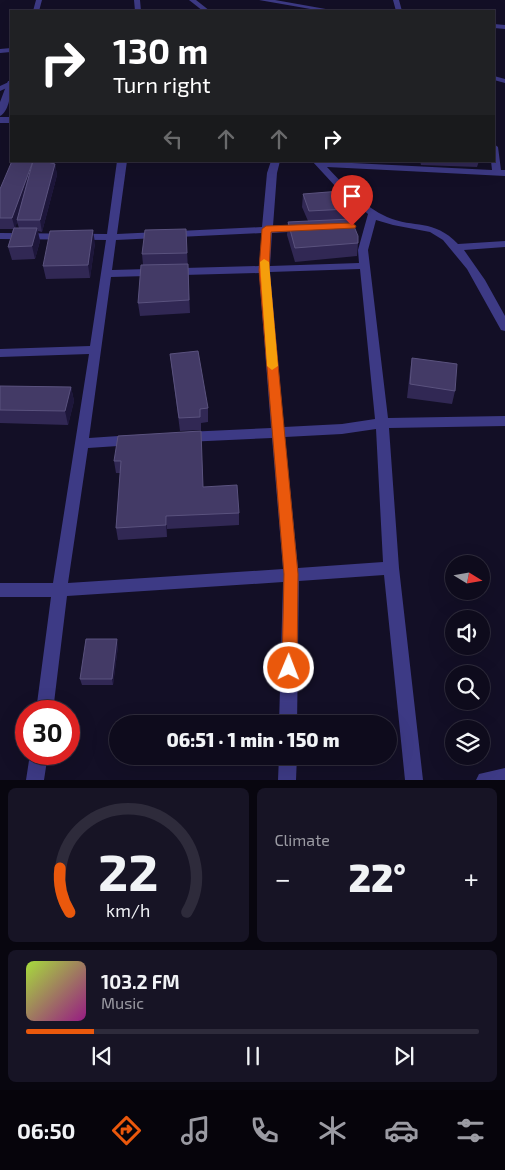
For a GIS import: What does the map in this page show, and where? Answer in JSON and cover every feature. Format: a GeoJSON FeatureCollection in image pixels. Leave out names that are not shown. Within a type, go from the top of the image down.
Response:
{"type":"FeatureCollection","features":[{"type":"Feature","properties":{"kind":"street"},"geometry":{"type":"LineString","coordinates":[[192,0],[206,10]]}},
{"type":"Feature","properties":{"kind":"street"},"geometry":{"type":"LineString","coordinates":[[258,2],[325,10]]}},
{"type":"Feature","properties":{"kind":"street"},"geometry":{"type":"LineString","coordinates":[[0,113],[10,86]]}},
{"type":"Feature","properties":{"kind":"street"},"geometry":{"type":"LineString","coordinates":[[317,163],[501,173],[495,151]]}},
{"type":"Feature","properties":{"kind":"street"},"geometry":{"type":"LineString","coordinates":[[46,700],[122,162]]}},
{"type":"Feature","properties":{"kind":"street"},"geometry":{"type":"LineString","coordinates":[[276,162],[272,173],[264,270],[291,574],[288,715]]}},
{"type":"Feature","properties":{"kind":"street"},"geometry":{"type":"LineString","coordinates":[[317,163],[367,222]]}},
{"type":"Feature","properties":{"kind":"street"},"geometry":{"type":"LineString","coordinates":[[367,222],[386,220],[432,229],[446,237],[474,270],[505,327]]}},
{"type":"Feature","properties":{"kind":"street"},"geometry":{"type":"LineString","coordinates":[[367,222],[363,245],[382,423],[391,568],[414,780]]}},
{"type":"Feature","properties":{"kind":"street"},"geometry":{"type":"LineString","coordinates":[[0,236],[110,237],[313,228]]}},
{"type":"Feature","properties":{"kind":"street"},"geometry":{"type":"LineString","coordinates":[[454,247],[505,244]]}},
{"type":"Feature","properties":{"kind":"street"},"geometry":{"type":"LineString","coordinates":[[105,274],[365,266]]}},
{"type":"Feature","properties":{"kind":"street"},"geometry":{"type":"LineString","coordinates":[[0,353],[94,350]]}},
{"type":"Feature","properties":{"kind":"street"},"geometry":{"type":"LineString","coordinates":[[170,438],[342,429],[382,423],[505,421]]}},
{"type":"Feature","properties":{"kind":"street"},"geometry":{"type":"LineString","coordinates":[[82,443],[150,439]]}},
{"type":"Feature","properties":{"kind":"street"},"geometry":{"type":"LineString","coordinates":[[0,590],[61,590],[391,568]]}},
{"type":"Feature","properties":{"kind":"street"},"geometry":{"type":"LineString","coordinates":[[35,780],[37,765]]}},
{"type":"Feature","properties":{"kind":"street"},"geometry":{"type":"LineString","coordinates":[[287,780],[288,765]]}},
{"type":"Feature","properties":{"kind":"street"},"geometry":{"type":"LineString","coordinates":[[485,780],[505,777]]}},
{"type":"Feature","properties":{"kind":"building"},"geometry":{"type":"Polygon","coordinates":[[[12,162],[33,162],[12,218],[0,218],[0,189],[12,162]]]}},
{"type":"Feature","properties":{"kind":"building"},"geometry":{"type":"Polygon","coordinates":[[[33,162],[55,164],[40,220],[17,220],[33,162]]]}},
{"type":"Feature","properties":{"kind":"building"},"geometry":{"type":"Polygon","coordinates":[[[341,191],[348,209],[309,211],[303,194],[341,191]]]}},
{"type":"Feature","properties":{"kind":"building"},"geometry":{"type":"Polygon","coordinates":[[[351,219],[358,236],[358,243],[295,248],[288,222],[351,219]]]}},
{"type":"Feature","properties":{"kind":"building"},"geometry":{"type":"Polygon","coordinates":[[[14,228],[37,228],[32,246],[8,247],[14,228]]]}},
{"type":"Feature","properties":{"kind":"building"},"geometry":{"type":"Polygon","coordinates":[[[186,229],[187,253],[142,254],[145,230],[186,229]]]}},
{"type":"Feature","properties":{"kind":"building"},"geometry":{"type":"Polygon","coordinates":[[[93,230],[88,265],[43,266],[50,231],[93,230]]]}},
{"type":"Feature","properties":{"kind":"building"},"geometry":{"type":"Polygon","coordinates":[[[188,264],[189,300],[138,303],[141,265],[188,264]]]}},
{"type":"Feature","properties":{"kind":"building"},"geometry":{"type":"Polygon","coordinates":[[[198,351],[208,408],[200,409],[200,417],[179,418],[170,354],[198,351]]]}},
{"type":"Feature","properties":{"kind":"building"},"geometry":{"type":"Polygon","coordinates":[[[412,358],[457,364],[455,391],[410,384],[412,358]]]}},
{"type":"Feature","properties":{"kind":"building"},"geometry":{"type":"Polygon","coordinates":[[[0,386],[71,387],[65,411],[0,410],[0,386]]]}},
{"type":"Feature","properties":{"kind":"building"},"geometry":{"type":"Polygon","coordinates":[[[201,431],[203,487],[237,485],[239,513],[166,516],[166,525],[116,528],[121,461],[114,461],[118,436],[201,431]]]}},
{"type":"Feature","properties":{"kind":"building"},"geometry":{"type":"Polygon","coordinates":[[[86,639],[117,639],[112,679],[80,679],[86,639]]]}},
{"type":"Feature","properties":{"kind":"slow traffic"},"geometry":{"type":"LineString","coordinates":[[264,262],[272,366]]}},
{"type":"Feature","properties":{"kind":"route"},"geometry":{"type":"LineString","coordinates":[[289,668],[291,574],[264,270],[266,229],[352,226]]}}]}
